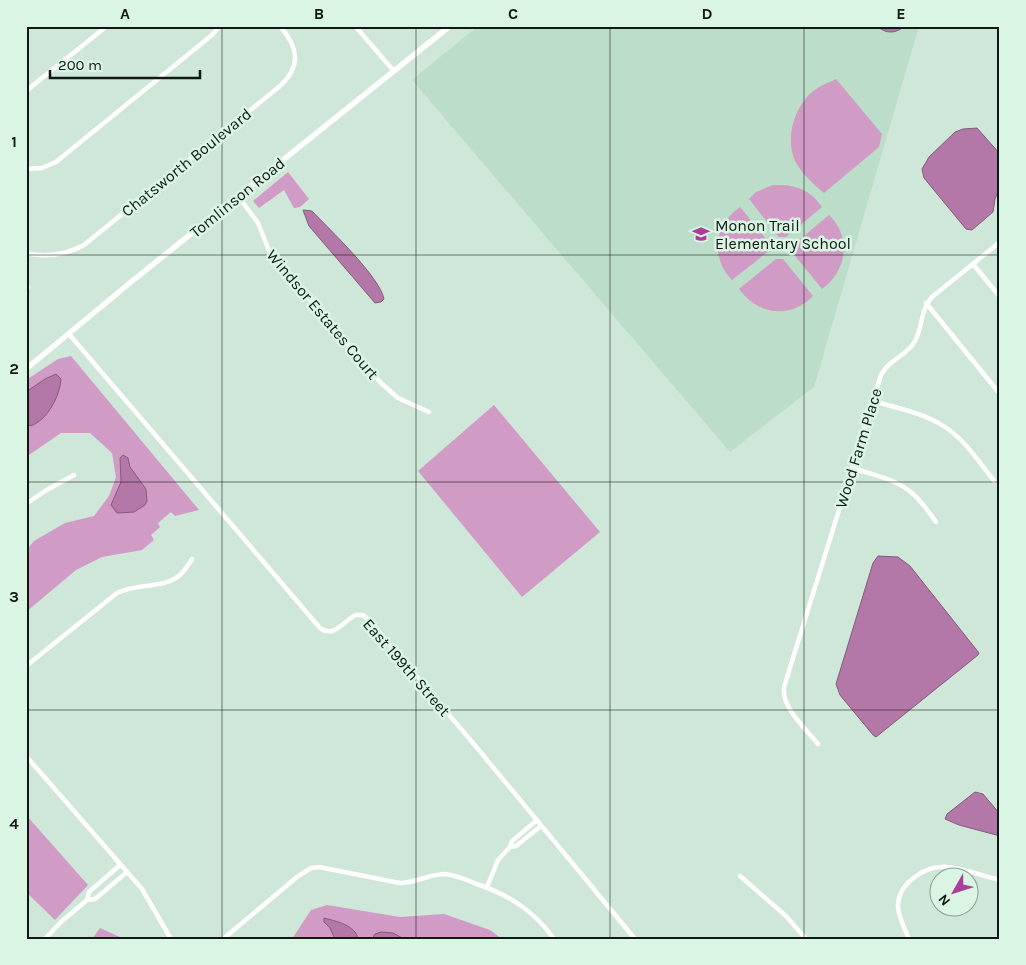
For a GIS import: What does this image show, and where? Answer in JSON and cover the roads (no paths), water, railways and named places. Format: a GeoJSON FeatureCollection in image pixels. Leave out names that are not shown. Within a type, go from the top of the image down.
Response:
{"type":"FeatureCollection","features":[{"type":"Feature","properties":{"kind":"street"},"geometry":{"type":"LineString","coordinates":[[26,91],[107,26]]}},
{"type":"Feature","properties":{"kind":"street"},"geometry":{"type":"LineString","coordinates":[[26,169],[42,168],[56,162],[212,35],[220,26]]}},
{"type":"Feature","properties":{"kind":"street","name":"Chatsworth Boulevard"},"geometry":{"type":"LineString","coordinates":[[26,253],[40,256],[55,255],[84,245],[280,86],[292,72],[295,56],[292,42],[280,26]]}},
{"type":"Feature","properties":{"kind":"street"},"geometry":{"type":"LineString","coordinates":[[355,26],[393,70]]}},
{"type":"Feature","properties":{"kind":"street","name":"Tomlinson Road"},"geometry":{"type":"LineString","coordinates":[[26,368],[393,70],[450,26]]}},
{"type":"Feature","properties":{"kind":"street","name":"Windsor Estates Court"},"geometry":{"type":"LineString","coordinates":[[238,196],[258,223],[270,253],[382,383],[402,401],[429,412]]}},
{"type":"Feature","properties":{"kind":"street"},"geometry":{"type":"LineString","coordinates":[[1000,242],[932,297],[926,304],[1000,394]]}},
{"type":"Feature","properties":{"kind":"street"},"geometry":{"type":"LineString","coordinates":[[973,264],[1000,297]]}},
{"type":"Feature","properties":{"kind":"street","name":"Wood Farm Place"},"geometry":{"type":"LineString","coordinates":[[818,744],[789,709],[784,697],[786,682],[882,371],[916,341],[926,304]]}},
{"type":"Feature","properties":{"kind":"street","name":"East 199th Street"},"geometry":{"type":"LineString","coordinates":[[69,334],[320,628],[326,631],[333,631],[353,616],[366,617],[635,939]]}},
{"type":"Feature","properties":{"kind":"street"},"geometry":{"type":"LineString","coordinates":[[873,401],[925,416],[946,427],[962,442],[994,481]]}},
{"type":"Feature","properties":{"kind":"street"},"geometry":{"type":"LineString","coordinates":[[852,468],[904,486],[916,497],[936,522]]}},
{"type":"Feature","properties":{"kind":"street"},"geometry":{"type":"LineString","coordinates":[[26,504],[74,475]]}},
{"type":"Feature","properties":{"kind":"street"},"geometry":{"type":"LineString","coordinates":[[26,666],[117,593],[133,587],[171,581],[182,574],[192,559]]}},
{"type":"Feature","properties":{"kind":"street"},"geometry":{"type":"LineString","coordinates":[[26,756],[142,889],[171,939]]}},
{"type":"Feature","properties":{"kind":"street"},"geometry":{"type":"LineString","coordinates":[[488,887],[498,860],[510,847],[512,841],[536,820]]}},
{"type":"Feature","properties":{"kind":"street"},"geometry":{"type":"LineString","coordinates":[[510,847],[516,846],[541,826]]}},
{"type":"Feature","properties":{"kind":"street"},"geometry":{"type":"LineString","coordinates":[[45,939],[86,900],[90,892],[120,865]]}},
{"type":"Feature","properties":{"kind":"street"},"geometry":{"type":"LineString","coordinates":[[909,939],[898,906],[901,892],[915,876],[938,867],[949,867],[1000,880]]}},
{"type":"Feature","properties":{"kind":"street"},"geometry":{"type":"LineString","coordinates":[[223,939],[297,877],[311,868],[327,868],[400,883],[445,874],[457,876],[503,894],[528,910],[544,925],[554,939]]}},
{"type":"Feature","properties":{"kind":"street"},"geometry":{"type":"LineString","coordinates":[[86,900],[95,899],[127,872]]}},
{"type":"Feature","properties":{"kind":"street"},"geometry":{"type":"LineString","coordinates":[[740,876],[786,916],[806,939]]}},
{"type":"Feature","properties":{"kind":"place","name":"Monon Trail Elementary School"},"geometry":{"type":"Point","coordinates":[701,234]}}]}
